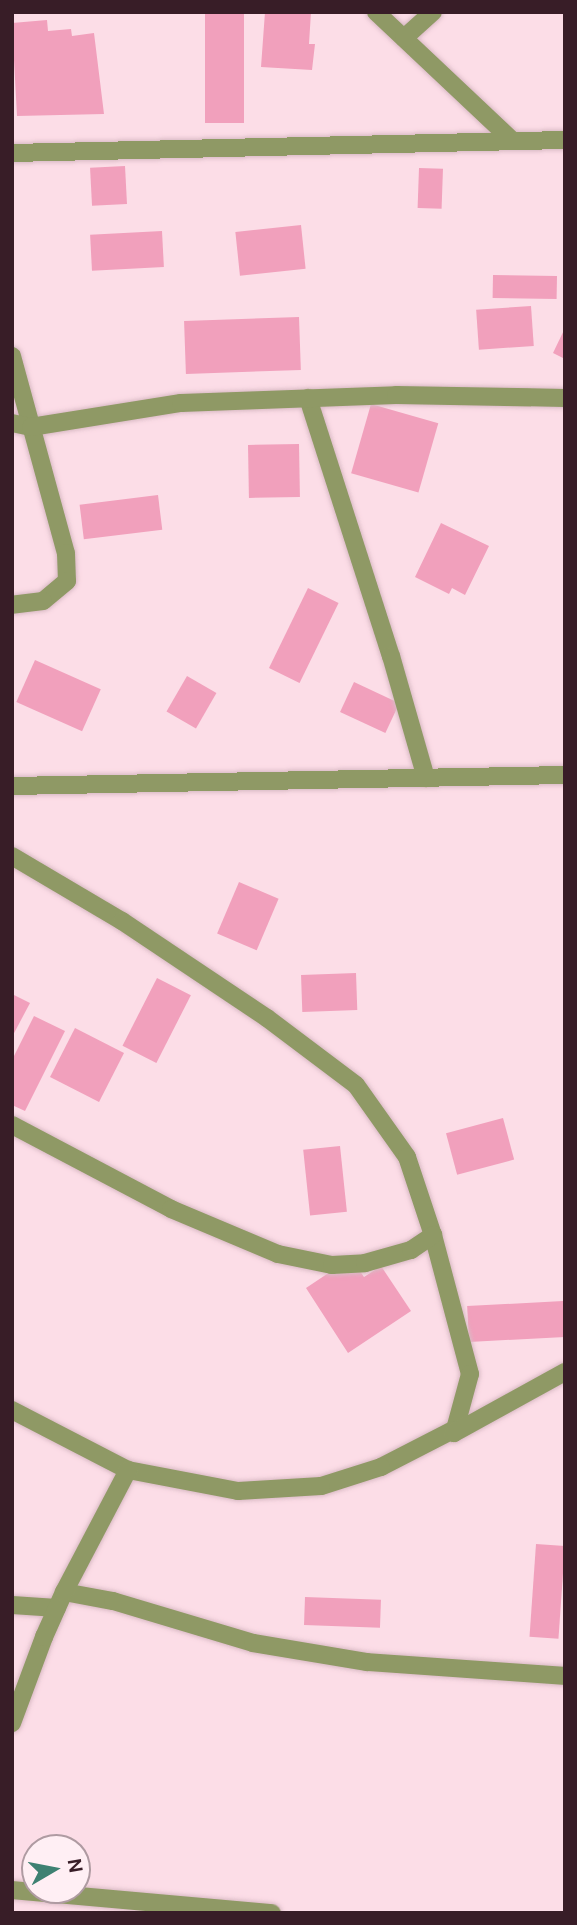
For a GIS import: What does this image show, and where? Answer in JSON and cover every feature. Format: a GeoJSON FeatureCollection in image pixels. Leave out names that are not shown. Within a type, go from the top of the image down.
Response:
{"type":"FeatureCollection","features":[{"type":"Feature","properties":{"kind":"street"},"geometry":{"type":"LineString","coordinates":[[376,12],[513,141]]}},
{"type":"Feature","properties":{"kind":"street"},"geometry":{"type":"LineString","coordinates":[[404,38],[433,12]]}},
{"type":"Feature","properties":{"kind":"street"},"geometry":{"type":"LineString","coordinates":[[12,153],[565,140]]}},
{"type":"Feature","properties":{"kind":"street"},"geometry":{"type":"LineString","coordinates":[[12,356],[66,553],[67,581],[43,601],[12,605]]}},
{"type":"Feature","properties":{"kind":"street"},"geometry":{"type":"LineString","coordinates":[[12,423],[30,426],[181,403],[396,395],[565,398]]}},
{"type":"Feature","properties":{"kind":"street"},"geometry":{"type":"LineString","coordinates":[[308,398],[391,656],[426,778]]}},
{"type":"Feature","properties":{"kind":"street"},"geometry":{"type":"LineString","coordinates":[[12,786],[565,775]]}},
{"type":"Feature","properties":{"kind":"street"},"geometry":{"type":"LineString","coordinates":[[12,856],[122,921],[267,1018],[356,1085],[407,1157],[433,1235],[470,1374],[454,1433]]}},
{"type":"Feature","properties":{"kind":"street"},"geometry":{"type":"LineString","coordinates":[[12,1125],[171,1209],[278,1254],[332,1265],[365,1263],[411,1250],[433,1235]]}},
{"type":"Feature","properties":{"kind":"street"},"geometry":{"type":"LineString","coordinates":[[454,1433],[565,1372]]}},
{"type":"Feature","properties":{"kind":"street"},"geometry":{"type":"LineString","coordinates":[[12,1410],[128,1470],[238,1491],[321,1486],[381,1467],[453,1430],[454,1433]]}},
{"type":"Feature","properties":{"kind":"street"},"geometry":{"type":"LineString","coordinates":[[12,1723],[60,1600],[128,1470]]}},
{"type":"Feature","properties":{"kind":"street"},"geometry":{"type":"LineString","coordinates":[[12,1605],[60,1600],[113,1601],[253,1643],[367,1662],[565,1676]]}},
{"type":"Feature","properties":{"kind":"street"},"geometry":{"type":"LineString","coordinates":[[12,1890],[272,1913]]}},
{"type":"Feature","properties":{"kind":"building"},"geometry":{"type":"Polygon","coordinates":[[[205,12],[244,12],[244,123],[205,123],[205,12]]]}},
{"type":"Feature","properties":{"kind":"building"},"geometry":{"type":"Polygon","coordinates":[[[265,12],[311,12],[309,44],[315,44],[312,70],[261,67],[265,12]]]}},
{"type":"Feature","properties":{"kind":"building"},"geometry":{"type":"Polygon","coordinates":[[[47,20],[48,31],[71,29],[72,36],[94,33],[104,114],[17,116],[12,23],[47,20]]]}},
{"type":"Feature","properties":{"kind":"building"},"geometry":{"type":"Polygon","coordinates":[[[125,166],[127,204],[92,206],[90,168],[125,166]]]}},
{"type":"Feature","properties":{"kind":"building"},"geometry":{"type":"Polygon","coordinates":[[[419,168],[443,169],[442,209],[418,208],[419,168]]]}},
{"type":"Feature","properties":{"kind":"building"},"geometry":{"type":"Polygon","coordinates":[[[301,225],[306,269],[240,276],[235,232],[301,225]]]}},
{"type":"Feature","properties":{"kind":"building"},"geometry":{"type":"Polygon","coordinates":[[[162,231],[164,267],[92,271],[90,235],[162,231]]]}},
{"type":"Feature","properties":{"kind":"building"},"geometry":{"type":"Polygon","coordinates":[[[493,275],[557,276],[557,299],[493,298],[493,275]]]}},
{"type":"Feature","properties":{"kind":"building"},"geometry":{"type":"Polygon","coordinates":[[[531,306],[534,346],[479,350],[476,310],[531,306]]]}},
{"type":"Feature","properties":{"kind":"building"},"geometry":{"type":"Polygon","coordinates":[[[299,317],[301,370],[186,374],[184,321],[299,317]]]}},
{"type":"Feature","properties":{"kind":"building"},"geometry":{"type":"Polygon","coordinates":[[[565,328],[565,359],[553,353],[565,328]]]}},
{"type":"Feature","properties":{"kind":"building"},"geometry":{"type":"Polygon","coordinates":[[[371,404],[438,423],[418,493],[351,473],[371,404]]]}},
{"type":"Feature","properties":{"kind":"building"},"geometry":{"type":"Polygon","coordinates":[[[299,444],[300,497],[249,498],[248,445],[299,444]]]}},
{"type":"Feature","properties":{"kind":"building"},"geometry":{"type":"Polygon","coordinates":[[[158,495],[162,530],[84,539],[80,505],[158,495]]]}},
{"type":"Feature","properties":{"kind":"building"},"geometry":{"type":"Polygon","coordinates":[[[441,523],[489,546],[465,595],[452,588],[449,594],[415,577],[441,523]]]}},
{"type":"Feature","properties":{"kind":"building"},"geometry":{"type":"Polygon","coordinates":[[[308,588],[339,603],[300,683],[269,668],[308,588]]]}},
{"type":"Feature","properties":{"kind":"building"},"geometry":{"type":"Polygon","coordinates":[[[35,660],[101,689],[82,731],[16,702],[35,660]]]}},
{"type":"Feature","properties":{"kind":"building"},"geometry":{"type":"Polygon","coordinates":[[[187,676],[216,693],[196,729],[166,712],[187,676]]]}},
{"type":"Feature","properties":{"kind":"building"},"geometry":{"type":"Polygon","coordinates":[[[354,682],[399,703],[385,733],[340,712],[354,682]]]}},
{"type":"Feature","properties":{"kind":"building"},"geometry":{"type":"Polygon","coordinates":[[[239,882],[279,899],[257,950],[217,934],[239,882]]]}},
{"type":"Feature","properties":{"kind":"building"},"geometry":{"type":"Polygon","coordinates":[[[356,973],[357,1010],[302,1012],[301,975],[356,973]]]}},
{"type":"Feature","properties":{"kind":"building"},"geometry":{"type":"Polygon","coordinates":[[[157,978],[191,995],[156,1063],[122,1046],[157,978]]]}},
{"type":"Feature","properties":{"kind":"building"},"geometry":{"type":"Polygon","coordinates":[[[12,994],[30,1003],[12,1037],[12,994]]]}},
{"type":"Feature","properties":{"kind":"building"},"geometry":{"type":"Polygon","coordinates":[[[34,1016],[65,1031],[25,1111],[12,1105],[12,1060],[34,1016]]]}},
{"type":"Feature","properties":{"kind":"building"},"geometry":{"type":"Polygon","coordinates":[[[75,1028],[124,1053],[99,1102],[50,1077],[75,1028]]]}},
{"type":"Feature","properties":{"kind":"building"},"geometry":{"type":"Polygon","coordinates":[[[503,1118],[514,1160],[457,1175],[446,1133],[503,1118]]]}},
{"type":"Feature","properties":{"kind":"building"},"geometry":{"type":"Polygon","coordinates":[[[340,1146],[347,1212],[310,1216],[303,1150],[340,1146]]]}},
{"type":"Feature","properties":{"kind":"building"},"geometry":{"type":"Polygon","coordinates":[[[351,1258],[364,1277],[381,1266],[411,1311],[348,1353],[306,1288],[351,1258]]]}},
{"type":"Feature","properties":{"kind":"building"},"geometry":{"type":"Polygon","coordinates":[[[563,1301],[565,1337],[469,1342],[467,1306],[563,1301]]]}},
{"type":"Feature","properties":{"kind":"building"},"geometry":{"type":"Polygon","coordinates":[[[536,1544],[565,1546],[558,1639],[530,1637],[536,1544]]]}},
{"type":"Feature","properties":{"kind":"building"},"geometry":{"type":"Polygon","coordinates":[[[305,1597],[381,1600],[380,1628],[304,1625],[305,1597]]]}}]}
